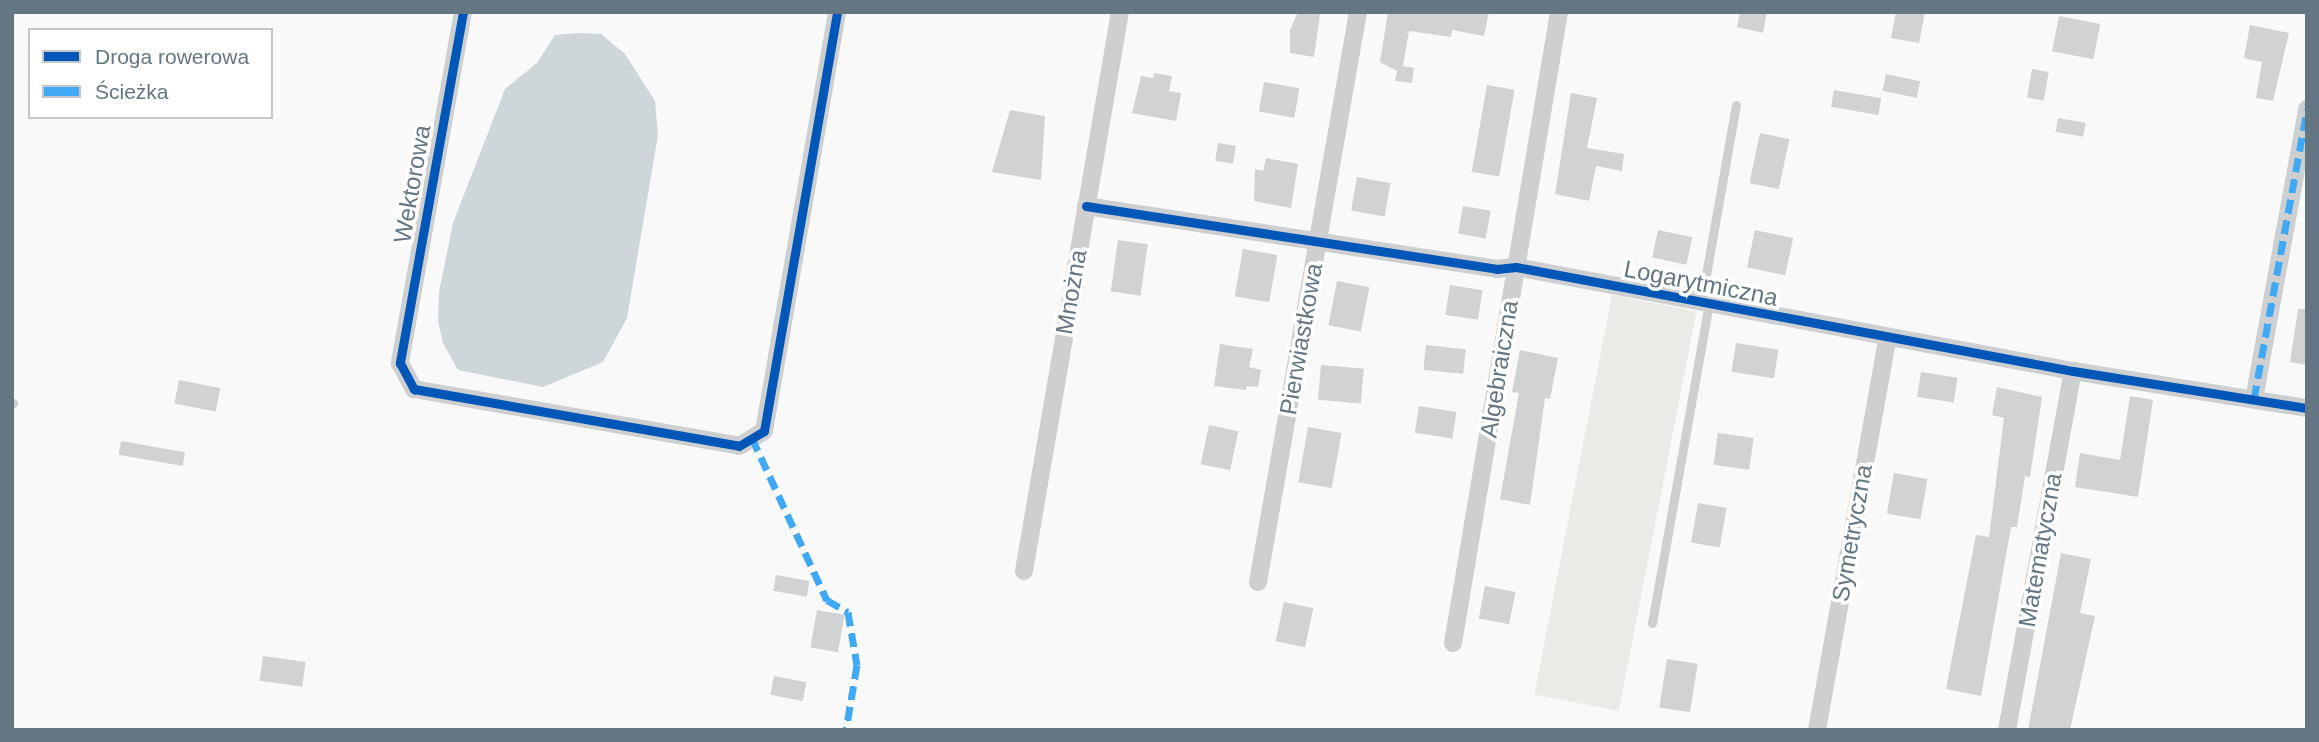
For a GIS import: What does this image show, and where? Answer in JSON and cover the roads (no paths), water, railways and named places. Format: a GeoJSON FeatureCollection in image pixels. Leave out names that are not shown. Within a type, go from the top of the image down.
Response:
{"type":"FeatureCollection","features":[{"type":"Feature","properties":{"kind":"street","name":"Wektorowa"},"geometry":{"type":"LineString","coordinates":[[463,12],[400,363],[414,389],[739,446],[764,431],[837,12]]}},
{"type":"Feature","properties":{"kind":"street","name":"Mnożna"},"geometry":{"type":"LineString","coordinates":[[1024,571],[1120,12]]}},
{"type":"Feature","properties":{"kind":"street","name":"Pierwiastkowa"},"geometry":{"type":"LineString","coordinates":[[1258,582],[1358,12]]}},
{"type":"Feature","properties":{"kind":"street","name":"Algebraiczna"},"geometry":{"type":"LineString","coordinates":[[1453,643],[1559,12]]}},
{"type":"Feature","properties":{"kind":"street"},"geometry":{"type":"LineString","coordinates":[[2254,399],[2307,109]]}},
{"type":"Feature","properties":{"kind":"street","name":"Logarytmiczna"},"geometry":{"type":"LineString","coordinates":[[1086,206],[1497,269],[1516,267],[2073,370],[2307,408]]}},
{"type":"Feature","properties":{"kind":"street","name":"Symetryczna"},"geometry":{"type":"LineString","coordinates":[[1817,730],[1888,337]]}},
{"type":"Feature","properties":{"kind":"street","name":"Matematyczna"},"geometry":{"type":"LineString","coordinates":[[2007,730],[2073,370]]}},
{"type":"Feature","properties":{"kind":"lane"},"geometry":{"type":"LineString","coordinates":[[1652,623],[1737,105]]}}]}
